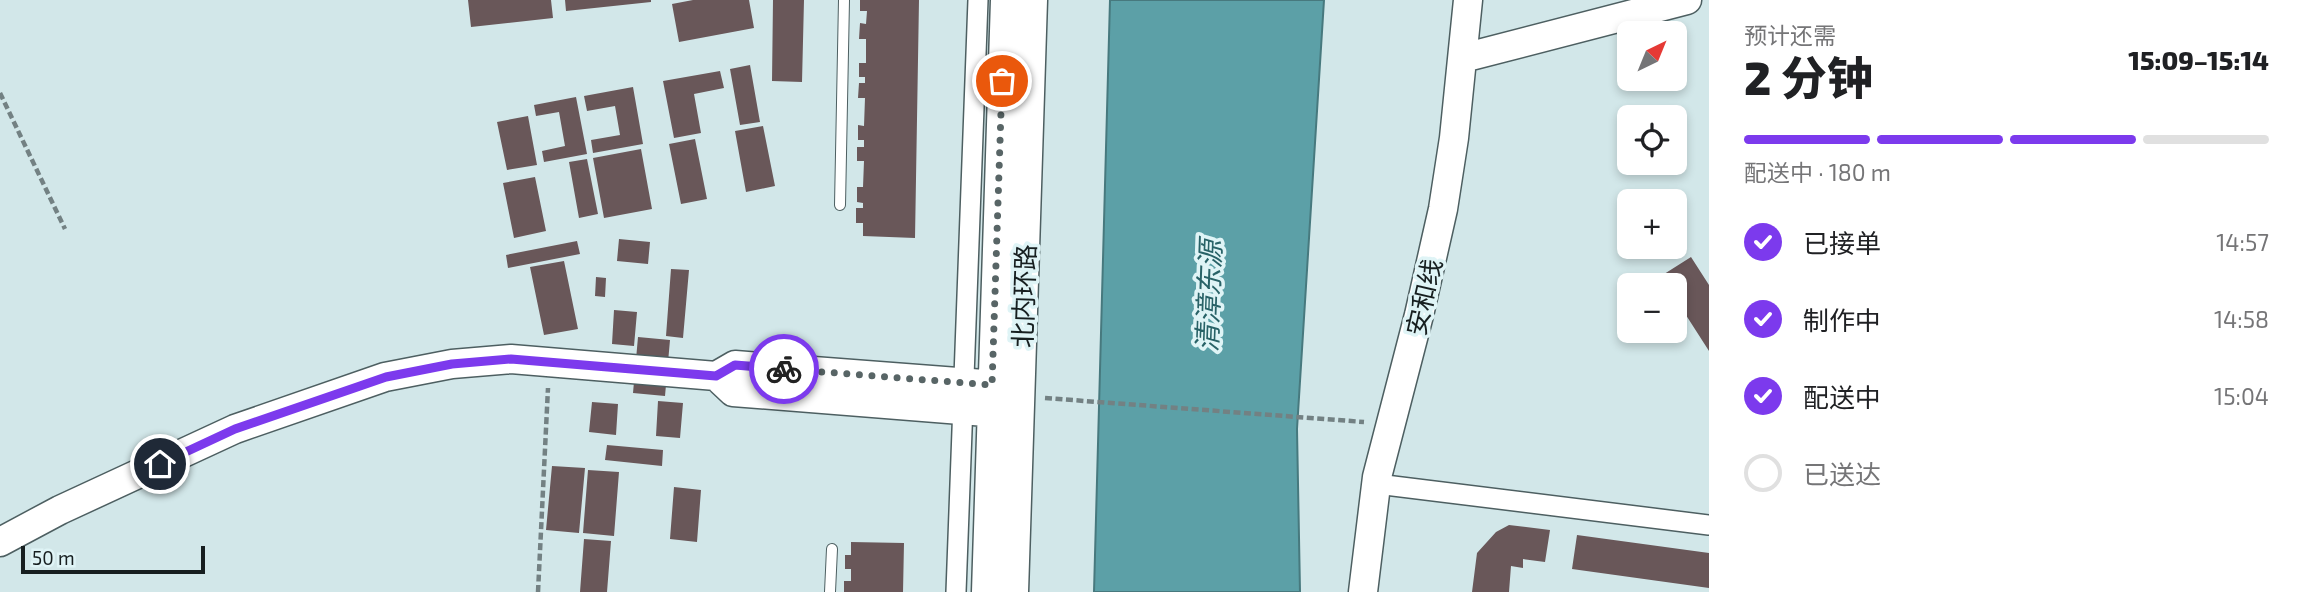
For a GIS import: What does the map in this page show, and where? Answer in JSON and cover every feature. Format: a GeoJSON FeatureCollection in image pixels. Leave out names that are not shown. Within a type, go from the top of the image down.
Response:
{"type":"FeatureCollection","features":[{"type":"Feature","properties":{"kind":"main road","name":"北内环路"},"geometry":{"type":"LineString","coordinates":[[1005,0],[1006,386]]}},
{"type":"Feature","properties":{"kind":"main road","name":"北内环路"},"geometry":{"type":"LineString","coordinates":[[986,592],[1005,414],[1033,0]]}},
{"type":"Feature","properties":{"kind":"main road","name":"安和线"},"geometry":{"type":"LineString","coordinates":[[1363,592],[1369,529],[1377,484],[1443,209],[1454,138],[1468,0]]}},
{"type":"Feature","properties":{"kind":"main road"},"geometry":{"type":"LineString","coordinates":[[1463,58],[1687,0]]}},
{"type":"Feature","properties":{"kind":"main road"},"geometry":{"type":"LineString","coordinates":[[0,542],[60,510],[235,429],[386,377],[452,364],[511,359],[716,376],[735,365],[964,397],[1005,414]]}},
{"type":"Feature","properties":{"kind":"main road"},"geometry":{"type":"LineString","coordinates":[[964,397],[1006,386]]}},
{"type":"Feature","properties":{"kind":"main road","name":"北内环路"},"geometry":{"type":"LineString","coordinates":[[1005,414],[1014,592]]}},
{"type":"Feature","properties":{"kind":"street"},"geometry":{"type":"LineString","coordinates":[[956,592],[978,0]]}},
{"type":"Feature","properties":{"kind":"street"},"geometry":{"type":"LineString","coordinates":[[1377,484],[1709,525]]}},
{"type":"Feature","properties":{"kind":"lane"},"geometry":{"type":"LineString","coordinates":[[841,205],[844,0]]}},
{"type":"Feature","properties":{"kind":"lane"},"geometry":{"type":"LineString","coordinates":[[830,592],[832,549]]}},
{"type":"Feature","properties":{"kind":"path"},"geometry":{"type":"LineString","coordinates":[[0,93],[65,229]]}},
{"type":"Feature","properties":{"kind":"path"},"geometry":{"type":"LineString","coordinates":[[538,592],[549,363]]}},
{"type":"Feature","properties":{"kind":"path"},"geometry":{"type":"LineString","coordinates":[[1070,400],[1391,424]]}},
{"type":"Feature","properties":{"kind":"water","name":"清漳东源"},"geometry":{"type":"Polygon","coordinates":[[[1110,0],[1324,0],[1297,429],[1300,592],[1094,592],[1110,0]]]}},
{"type":"Feature","properties":{"kind":"building"},"geometry":{"type":"Polygon","coordinates":[[[468,0],[551,0],[553,18],[471,27],[468,0]]]}},
{"type":"Feature","properties":{"kind":"building"},"geometry":{"type":"Polygon","coordinates":[[[565,0],[651,0],[651,2],[566,11],[565,0]]]}},
{"type":"Feature","properties":{"kind":"building"},"geometry":{"type":"Polygon","coordinates":[[[693,0],[749,0],[754,28],[679,42],[672,4],[693,0]]]}},
{"type":"Feature","properties":{"kind":"building"},"geometry":{"type":"Polygon","coordinates":[[[773,0],[804,0],[802,82],[772,81],[773,0]]]}},
{"type":"Feature","properties":{"kind":"building"},"geometry":{"type":"Polygon","coordinates":[[[860,0],[919,0],[915,238],[863,236],[863,223],[856,223],[856,208],[863,208],[863,203],[857,202],[857,187],[863,187],[864,161],[857,161],[857,147],[864,147],[864,140],[858,140],[858,125],[864,126],[865,98],[858,98],[859,83],[865,83],[865,77],[859,77],[859,63],[866,63],[866,39],[859,39],[860,23],[866,24],[867,11],[860,11],[860,0]]]}},
{"type":"Feature","properties":{"kind":"building"},"geometry":{"type":"Polygon","coordinates":[[[750,65],[760,122],[740,125],[730,69],[750,65]]]}},
{"type":"Feature","properties":{"kind":"building"},"geometry":{"type":"Polygon","coordinates":[[[720,71],[724,88],[694,94],[701,133],[674,138],[663,81],[720,71]]]}},
{"type":"Feature","properties":{"kind":"building"},"geometry":{"type":"Polygon","coordinates":[[[633,87],[643,144],[593,153],[591,140],[620,135],[615,106],[587,111],[584,96],[633,87]]]}},
{"type":"Feature","properties":{"kind":"building"},"geometry":{"type":"Polygon","coordinates":[[[576,97],[587,154],[544,162],[542,151],[565,146],[559,112],[536,116],[534,105],[576,97]]]}},
{"type":"Feature","properties":{"kind":"building"},"geometry":{"type":"Polygon","coordinates":[[[528,116],[537,165],[507,170],[497,122],[528,116]]]}},
{"type":"Feature","properties":{"kind":"building"},"geometry":{"type":"Polygon","coordinates":[[[763,126],[775,186],[746,192],[735,131],[763,126]]]}},
{"type":"Feature","properties":{"kind":"building"},"geometry":{"type":"Polygon","coordinates":[[[695,139],[707,199],[681,204],[669,144],[695,139]]]}},
{"type":"Feature","properties":{"kind":"building"},"geometry":{"type":"Polygon","coordinates":[[[641,149],[652,209],[604,218],[593,158],[641,149]]]}},
{"type":"Feature","properties":{"kind":"building"},"geometry":{"type":"Polygon","coordinates":[[[587,159],[598,214],[579,218],[569,162],[587,159]]]}},
{"type":"Feature","properties":{"kind":"building"},"geometry":{"type":"Polygon","coordinates":[[[535,177],[546,231],[514,238],[503,183],[535,177]]]}},
{"type":"Feature","properties":{"kind":"building"},"geometry":{"type":"Polygon","coordinates":[[[619,239],[650,242],[648,264],[617,261],[619,239]]]}},
{"type":"Feature","properties":{"kind":"building"},"geometry":{"type":"Polygon","coordinates":[[[577,241],[580,254],[508,268],[506,255],[577,241]]]}},
{"type":"Feature","properties":{"kind":"building"},"geometry":{"type":"Polygon","coordinates":[[[1691,257],[1709,285],[1709,351],[1687,317],[1687,273],[1666,273],[1691,257]]]}},
{"type":"Feature","properties":{"kind":"building"},"geometry":{"type":"Polygon","coordinates":[[[564,261],[578,329],[544,335],[530,267],[564,261]]]}},
{"type":"Feature","properties":{"kind":"building"},"geometry":{"type":"Polygon","coordinates":[[[671,269],[689,270],[683,338],[666,336],[671,269]]]}},
{"type":"Feature","properties":{"kind":"building"},"geometry":{"type":"Polygon","coordinates":[[[596,277],[606,278],[605,297],[595,296],[596,277]]]}},
{"type":"Feature","properties":{"kind":"building"},"geometry":{"type":"Polygon","coordinates":[[[614,310],[637,312],[634,346],[612,344],[614,310]]]}},
{"type":"Feature","properties":{"kind":"building"},"geometry":{"type":"Polygon","coordinates":[[[638,337],[670,340],[665,396],[633,393],[638,337]]]}},
{"type":"Feature","properties":{"kind":"building"},"geometry":{"type":"Polygon","coordinates":[[[658,401],[683,403],[680,438],[656,436],[658,401]]]}},
{"type":"Feature","properties":{"kind":"building"},"geometry":{"type":"Polygon","coordinates":[[[592,402],[618,404],[616,435],[589,432],[592,402]]]}},
{"type":"Feature","properties":{"kind":"building"},"geometry":{"type":"Polygon","coordinates":[[[607,445],[663,450],[662,466],[605,460],[607,445]]]}},
{"type":"Feature","properties":{"kind":"building"},"geometry":{"type":"Polygon","coordinates":[[[552,466],[585,468],[579,533],[546,530],[552,466]]]}},
{"type":"Feature","properties":{"kind":"building"},"geometry":{"type":"Polygon","coordinates":[[[588,470],[619,472],[614,536],[583,533],[588,470]]]}},
{"type":"Feature","properties":{"kind":"building"},"geometry":{"type":"Polygon","coordinates":[[[674,487],[701,490],[697,542],[670,539],[674,487]]]}},
{"type":"Feature","properties":{"kind":"building"},"geometry":{"type":"Polygon","coordinates":[[[1509,525],[1550,530],[1545,562],[1523,559],[1523,568],[1511,566],[1509,592],[1472,592],[1477,553],[1496,532],[1509,525]]]}},
{"type":"Feature","properties":{"kind":"building"},"geometry":{"type":"Polygon","coordinates":[[[1577,535],[1709,553],[1709,588],[1572,569],[1577,535]]]}},
{"type":"Feature","properties":{"kind":"building"},"geometry":{"type":"Polygon","coordinates":[[[584,539],[611,541],[607,592],[580,592],[584,539]]]}},
{"type":"Feature","properties":{"kind":"building"},"geometry":{"type":"Polygon","coordinates":[[[851,542],[904,543],[903,592],[844,592],[844,581],[851,581],[851,569],[845,569],[845,555],[851,555],[851,542]]]}},
{"type":"Feature","properties":{"kind":"way so far"},"geometry":{"type":"LineString","coordinates":[[784,369],[992,385],[1002,81]]}},
{"type":"Feature","properties":{"kind":"route"},"geometry":{"type":"LineString","coordinates":[[160,464],[235,429],[386,377],[452,364],[511,359],[716,376],[735,365],[784,369]]}}]}
